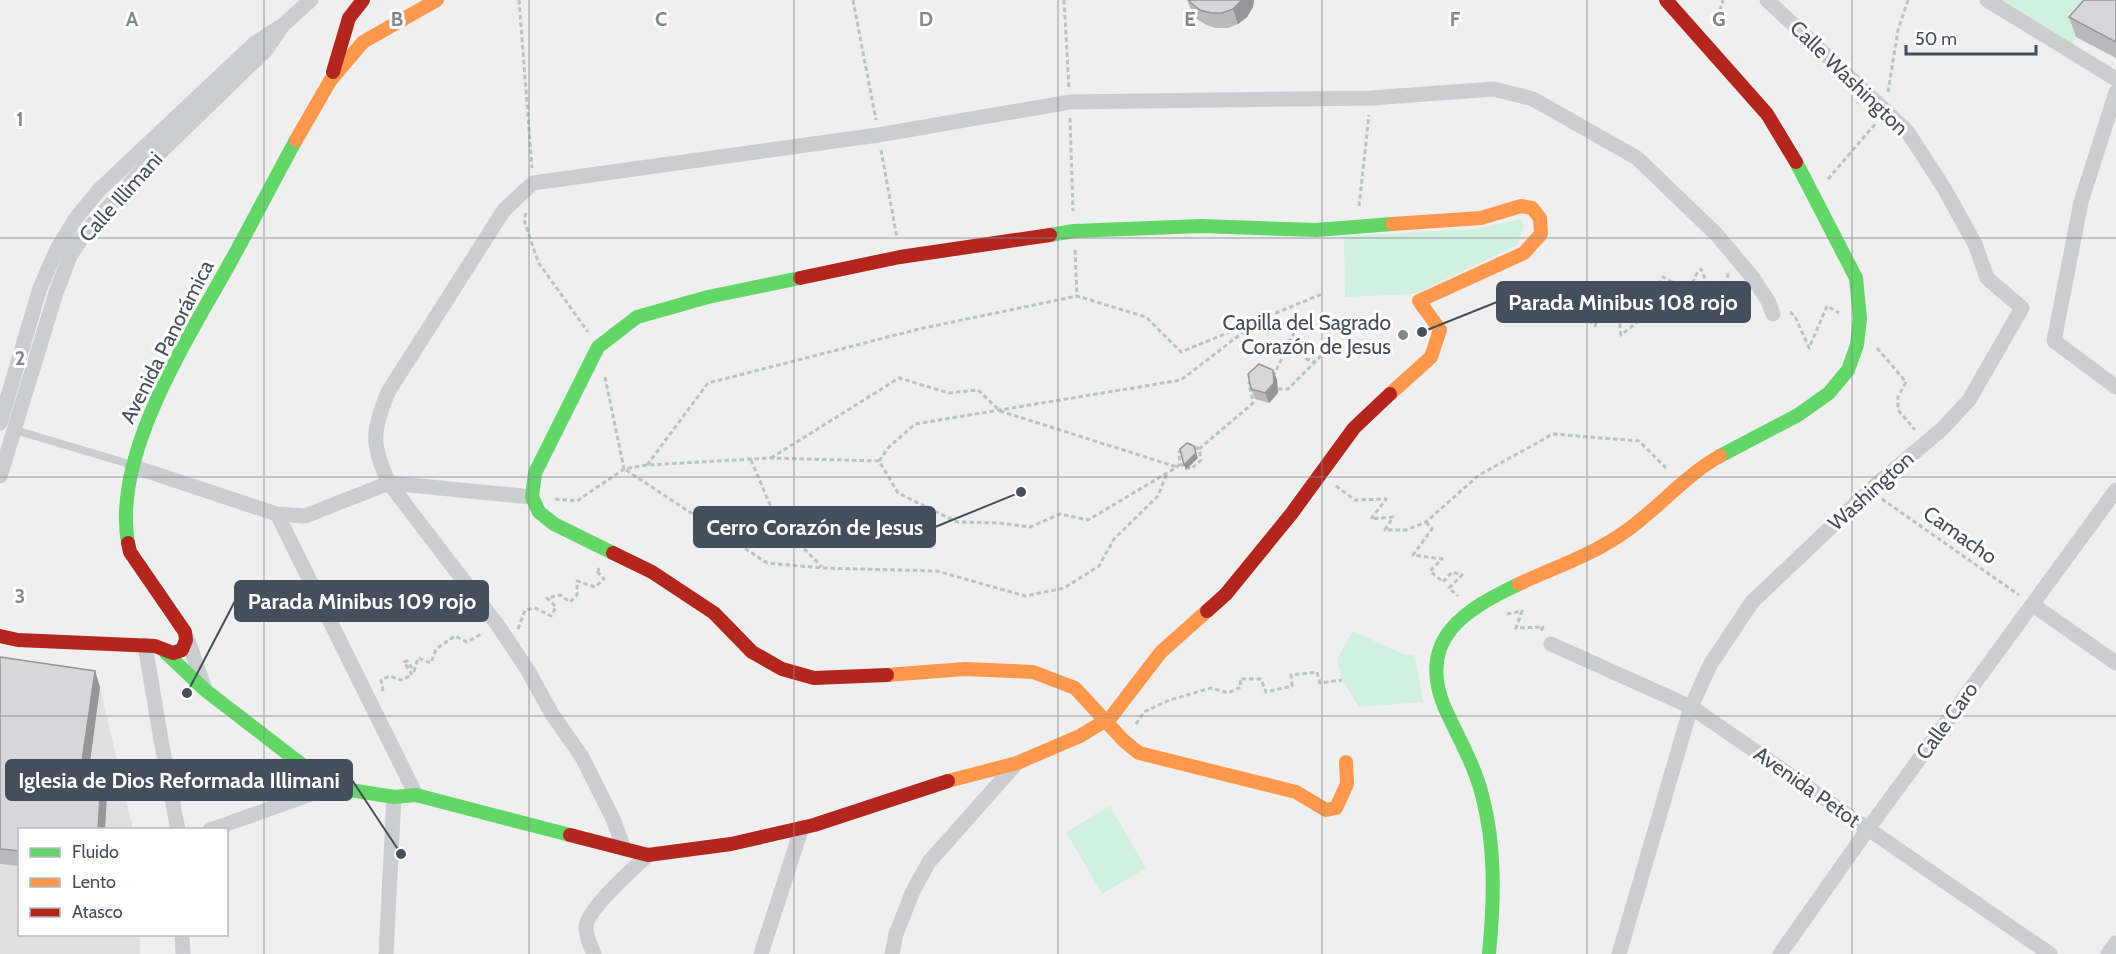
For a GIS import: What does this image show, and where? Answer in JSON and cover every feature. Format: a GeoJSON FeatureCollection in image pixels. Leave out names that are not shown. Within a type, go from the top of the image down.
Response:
{"type":"FeatureCollection","features":[{"type":"Feature","properties":{"kind":"street","name":"Calle Illimani"},"geometry":{"type":"LineString","coordinates":[[0,476],[5,427],[70,256],[88,229],[144,168],[266,50],[283,26],[311,0]]}},
{"type":"Feature","properties":{"kind":"street"},"geometry":{"type":"LineString","coordinates":[[330,81],[349,18],[363,0]]}},
{"type":"Feature","properties":{"kind":"street","name":"Avenida Panorámica"},"geometry":{"type":"LineString","coordinates":[[185,632],[130,552],[126,530],[126,500],[132,466],[156,402],[192,330],[303,126],[330,81],[363,42],[437,0]]}},
{"type":"Feature","properties":{"kind":"street"},"geometry":{"type":"LineString","coordinates":[[1489,954],[1494,907],[1493,861],[1486,814],[1476,773],[1444,705],[1435,676],[1437,653],[1447,633],[1475,608],[1512,587],[1590,553],[1637,523],[1711,461],[1753,440],[1822,399],[1841,380],[1854,360],[1860,302],[1855,277],[1815,195],[1772,122],[1710,47],[1666,0]]}},
{"type":"Feature","properties":{"kind":"street","name":"Calle Washington"},"geometry":{"type":"LineString","coordinates":[[1767,0],[1907,131],[1944,188],[1975,244],[1987,278],[2022,308]]}},
{"type":"Feature","properties":{"kind":"street"},"geometry":{"type":"LineString","coordinates":[[1987,0],[2116,79]]}},
{"type":"Feature","properties":{"kind":"street"},"geometry":{"type":"LineString","coordinates":[[344,36],[355,43],[363,42]]}},
{"type":"Feature","properties":{"kind":"street"},"geometry":{"type":"LineString","coordinates":[[624,849],[614,821],[582,757],[552,714],[527,669],[499,627],[389,483],[374,437],[388,392],[504,210],[533,183],[878,135],[1070,102],[1371,98],[1494,89],[1533,99],[1637,158],[1718,235],[1768,301],[1772,312]]}},
{"type":"Feature","properties":{"kind":"street"},"geometry":{"type":"LineString","coordinates":[[2116,92],[2080,202],[2054,341],[2116,387]]}},
{"type":"Feature","properties":{"kind":"street"},"geometry":{"type":"LineString","coordinates":[[216,828],[331,787],[394,796],[416,795],[648,855],[731,844],[802,827],[955,779],[1017,763],[1080,736],[1105,720],[1111,717],[1161,652],[1226,594],[1292,513],[1354,428],[1431,357],[1440,330],[1419,301],[1524,253],[1541,234],[1540,218],[1532,208],[1521,206],[1481,218],[1316,230],[1201,226],[1074,231],[900,257],[708,297],[637,317],[598,347],[535,473],[532,497],[539,512],[554,524],[652,572],[714,613],[752,652],[782,669],[814,678],[862,677],[965,669],[1033,672],[1075,688],[1105,720],[1124,741],[1139,753],[1296,792],[1326,810],[1336,808],[1347,784],[1346,762]]}},
{"type":"Feature","properties":{"kind":"street","name":"Washington"},"geometry":{"type":"LineString","coordinates":[[1619,954],[1691,707],[1710,665],[1752,602],[1870,490],[1942,429],[1969,400],[2022,308]]}},
{"type":"Feature","properties":{"kind":"street"},"geometry":{"type":"LineString","coordinates":[[132,466],[277,514],[305,516],[389,483],[532,497]]}},
{"type":"Feature","properties":{"kind":"street","name":"Calle Caro"},"geometry":{"type":"LineString","coordinates":[[1780,954],[1868,829],[2116,490]]}},
{"type":"Feature","properties":{"kind":"street"},"geometry":{"type":"LineString","coordinates":[[277,514],[416,795]]}},
{"type":"Feature","properties":{"kind":"street"},"geometry":{"type":"LineString","coordinates":[[2033,605],[2116,663]]}},
{"type":"Feature","properties":{"kind":"street"},"geometry":{"type":"LineString","coordinates":[[166,653],[175,654],[183,649],[187,642],[185,632]]}},
{"type":"Feature","properties":{"kind":"street"},"geometry":{"type":"LineString","coordinates":[[185,632],[205,690]]}},
{"type":"Feature","properties":{"kind":"street"},"geometry":{"type":"LineString","coordinates":[[0,636],[18,640],[155,646],[166,653],[205,690],[331,787]]}},
{"type":"Feature","properties":{"kind":"street","name":"Avenida Petot"},"geometry":{"type":"LineString","coordinates":[[1551,644],[1691,707],[2050,954]]}},
{"type":"Feature","properties":{"kind":"street"},"geometry":{"type":"LineString","coordinates":[[145,645],[178,828]]}},
{"type":"Feature","properties":{"kind":"street"},"geometry":{"type":"LineString","coordinates":[[892,954],[896,934],[913,891],[929,862],[1017,763]]}},
{"type":"Feature","properties":{"kind":"street"},"geometry":{"type":"LineString","coordinates":[[386,954],[394,796]]}},
{"type":"Feature","properties":{"kind":"street"},"geometry":{"type":"LineString","coordinates":[[761,954],[802,827]]}},
{"type":"Feature","properties":{"kind":"street"},"geometry":{"type":"LineString","coordinates":[[594,954],[587,939],[586,925],[591,912],[648,855]]}},
{"type":"Feature","properties":{"kind":"street"},"geometry":{"type":"LineString","coordinates":[[182,936],[183,954]]}},
{"type":"Feature","properties":{"kind":"street"},"geometry":{"type":"LineString","coordinates":[[2108,954],[2116,943]]}},
{"type":"Feature","properties":{"kind":"lane"},"geometry":{"type":"LineString","coordinates":[[5,427],[132,466]]}},
{"type":"Feature","properties":{"kind":"path"},"geometry":{"type":"LineString","coordinates":[[1064,0],[1077,297]]}},
{"type":"Feature","properties":{"kind":"path"},"geometry":{"type":"LineString","coordinates":[[1357,227],[1371,98]]}},
{"type":"Feature","properties":{"kind":"path"},"geometry":{"type":"LineString","coordinates":[[1541,310],[1554,304],[1582,304],[1587,318],[1595,326],[1600,309],[1610,293],[1616,293],[1621,335],[1636,323],[1664,277],[1688,290],[1696,273],[1701,269],[1717,307],[1722,310],[1726,305],[1728,272],[1732,261],[1740,262]]}},
{"type":"Feature","properties":{"kind":"path"},"geometry":{"type":"LineString","coordinates":[[647,465],[708,383],[919,329],[1077,297],[1146,316],[1181,352],[1322,294]]}},
{"type":"Feature","properties":{"kind":"path"},"geometry":{"type":"LineString","coordinates":[[1772,312],[1779,304],[1795,316],[1809,348],[1827,306],[1859,327],[1906,382],[1898,397],[1898,410],[1926,443]]}},
{"type":"Feature","properties":{"kind":"path"},"geometry":{"type":"LineString","coordinates":[[879,461],[889,447],[915,424],[1181,381],[1259,320]]}},
{"type":"Feature","properties":{"kind":"path"},"geometry":{"type":"LineString","coordinates":[[1264,370],[1275,373],[1298,324],[1276,326]]}},
{"type":"Feature","properties":{"kind":"path"},"geometry":{"type":"LineString","coordinates":[[1278,389],[1288,389],[1320,357],[1319,348],[1311,345],[1305,351],[1304,358],[1314,362]]}},
{"type":"Feature","properties":{"kind":"path"},"geometry":{"type":"LineString","coordinates":[[598,347],[624,469],[767,563],[823,568],[938,571],[1025,596],[1064,588],[1099,566],[1114,539],[1158,496],[1167,473]]}},
{"type":"Feature","properties":{"kind":"path"},"geometry":{"type":"LineString","coordinates":[[1199,449],[1253,403],[1249,383],[1257,376]]}},
{"type":"Feature","properties":{"kind":"path"},"geometry":{"type":"LineString","coordinates":[[770,458],[899,378],[949,393],[978,390],[1000,411],[1178,466],[1191,469],[1201,460],[1199,449]]}},
{"type":"Feature","properties":{"kind":"path"},"geometry":{"type":"LineString","coordinates":[[1320,474],[1355,500],[1386,499],[1371,519],[1393,517],[1385,530],[1406,530],[1426,522],[1479,475],[1553,434],[1639,441],[1682,483]]}},
{"type":"Feature","properties":{"kind":"path"},"geometry":{"type":"LineString","coordinates":[[1178,466],[1179,452],[1188,444],[1199,449]]}},
{"type":"Feature","properties":{"kind":"path"},"geometry":{"type":"LineString","coordinates":[[532,497],[577,501],[624,469],[647,465],[770,458],[879,461]]}},
{"type":"Feature","properties":{"kind":"path"},"geometry":{"type":"LineString","coordinates":[[751,460],[777,521],[823,568]]}},
{"type":"Feature","properties":{"kind":"path"},"geometry":{"type":"LineString","coordinates":[[879,461],[898,493],[957,522],[999,523],[1030,527],[1060,514],[1088,520],[1178,466]]}},
{"type":"Feature","properties":{"kind":"path","name":"Camacho"},"geometry":{"type":"LineString","coordinates":[[1870,490],[2033,605]]}},
{"type":"Feature","properties":{"kind":"path"},"geometry":{"type":"LineString","coordinates":[[1426,522],[1432,529],[1413,555],[1442,559],[1431,571],[1443,582],[1452,572],[1462,575],[1449,588],[1460,597]]}},
{"type":"Feature","properties":{"kind":"path"},"geometry":{"type":"LineString","coordinates":[[365,689],[372,684],[380,696],[383,690],[381,680],[390,676],[401,680],[412,675],[404,662],[407,661],[414,671],[418,658],[431,663],[436,649],[455,636],[467,642],[487,630],[502,625],[513,634],[520,627],[525,610],[535,608],[551,616],[556,607],[547,598],[560,595],[570,602],[578,595],[578,581],[596,588],[604,579],[596,570],[605,567]]}},
{"type":"Feature","properties":{"kind":"path"},"geometry":{"type":"LineString","coordinates":[[1507,609],[1500,615],[1522,611],[1516,628],[1543,627],[1535,645],[1551,644]]}},
{"type":"Feature","properties":{"kind":"path"},"geometry":{"type":"LineString","coordinates":[[1124,741],[1144,712],[1167,701],[1212,688],[1228,693],[1241,687],[1240,679],[1261,679],[1266,692],[1292,686],[1292,675],[1317,672],[1320,682],[1342,680]]}},
{"type":"Feature","properties":{"kind":"shaded area"},"geometry":{"type":"Polygon","coordinates":[[[0,672],[100,687],[133,828],[18,828],[18,936],[140,936],[140,954],[0,954],[0,672]]]}},
{"type":"Feature","properties":{"kind":"green space"},"geometry":{"type":"Polygon","coordinates":[[[1996,0],[2107,0],[2071,44],[1996,0]]]}},
{"type":"Feature","properties":{"kind":"green space"},"geometry":{"type":"Polygon","coordinates":[[[1520,219],[1524,226],[1517,245],[1416,294],[1345,297],[1344,236],[1475,229],[1520,219]]]}},
{"type":"Feature","properties":{"kind":"green space"},"geometry":{"type":"Polygon","coordinates":[[[1353,631],[1403,654],[1415,656],[1423,702],[1359,707],[1342,680],[1337,659],[1353,631]]]}},
{"type":"Feature","properties":{"kind":"green space"},"geometry":{"type":"Polygon","coordinates":[[[1110,806],[1146,868],[1102,894],[1066,832],[1110,806]]]}},
{"type":"Feature","properties":{"kind":"building"},"geometry":{"type":"Polygon","coordinates":[[[1189,0],[1242,0],[1233,9],[1222,13],[1211,13],[1200,10],[1189,0]]]}},
{"type":"Feature","properties":{"kind":"building"},"geometry":{"type":"Polygon","coordinates":[[[2084,0],[2116,0],[2116,42],[2069,17],[2084,0]]]}},
{"type":"Feature","properties":{"kind":"building"},"geometry":{"type":"Polygon","coordinates":[[[1259,364],[1273,370],[1274,383],[1265,393],[1251,389],[1248,374],[1259,364]]]}},
{"type":"Feature","properties":{"kind":"building"},"geometry":{"type":"Polygon","coordinates":[[[1187,443],[1194,446],[1196,453],[1184,465],[1180,449],[1187,443]]]}},
{"type":"Feature","properties":{"kind":"building"},"geometry":{"type":"Polygon","coordinates":[[[0,657],[95,671],[82,761],[102,763],[98,828],[18,828],[18,851],[0,849],[0,657]]]}},
{"type":"Feature","properties":{"kind":"traffic: fast"},"geometry":{"type":"LineString","coordinates":[[128,543],[126,508],[131,472],[142,435],[176,360],[296,140]]}},
{"type":"Feature","properties":{"kind":"traffic: fast"},"geometry":{"type":"LineString","coordinates":[[1720,456],[1798,415],[1829,393],[1848,370],[1857,345],[1860,318],[1856,278],[1796,162]]}},
{"type":"Feature","properties":{"kind":"traffic: fast"},"geometry":{"type":"LineString","coordinates":[[1050,235],[1074,231],[1201,226],[1316,230],[1392,224]]}},
{"type":"Feature","properties":{"kind":"traffic: fast"},"geometry":{"type":"LineString","coordinates":[[613,553],[554,524],[539,512],[532,497],[535,473],[598,347],[637,317],[708,297],[800,278]]}},
{"type":"Feature","properties":{"kind":"traffic: fast"},"geometry":{"type":"LineString","coordinates":[[1489,954],[1493,874],[1487,815],[1475,772],[1444,706],[1437,683],[1437,662],[1441,645],[1464,616],[1519,584]]}},
{"type":"Feature","properties":{"kind":"traffic: fast"},"geometry":{"type":"LineString","coordinates":[[166,653],[205,690],[331,787],[394,797],[416,795],[570,835]]}},
{"type":"Feature","properties":{"kind":"traffic: slow"},"geometry":{"type":"LineString","coordinates":[[296,140],[330,81],[363,42],[437,0]]}},
{"type":"Feature","properties":{"kind":"traffic: slow"},"geometry":{"type":"LineString","coordinates":[[1390,394],[1431,357],[1440,330],[1419,301],[1524,253],[1541,234],[1540,218],[1532,208],[1521,206],[1481,218],[1392,224]]}},
{"type":"Feature","properties":{"kind":"traffic: slow"},"geometry":{"type":"LineString","coordinates":[[1519,584],[1587,554],[1613,539],[1638,522],[1695,473],[1720,456]]}},
{"type":"Feature","properties":{"kind":"traffic: slow"},"geometry":{"type":"LineString","coordinates":[[948,781],[1017,763],[1080,736],[1111,717],[1161,652],[1207,611]]}},
{"type":"Feature","properties":{"kind":"traffic: slow"},"geometry":{"type":"LineString","coordinates":[[887,675],[965,669],[1033,672],[1075,688],[1124,741],[1139,753],[1296,792],[1326,810],[1336,808],[1347,784],[1346,762]]}},
{"type":"Feature","properties":{"kind":"traffic: jam"},"geometry":{"type":"LineString","coordinates":[[333,72],[349,18],[363,0]]}},
{"type":"Feature","properties":{"kind":"traffic: jam"},"geometry":{"type":"LineString","coordinates":[[1666,0],[1767,114],[1796,162]]}},
{"type":"Feature","properties":{"kind":"traffic: jam"},"geometry":{"type":"LineString","coordinates":[[800,278],[900,257],[1050,235]]}},
{"type":"Feature","properties":{"kind":"traffic: jam"},"geometry":{"type":"LineString","coordinates":[[1207,611],[1226,594],[1292,513],[1354,428],[1390,394]]}},
{"type":"Feature","properties":{"kind":"traffic: jam"},"geometry":{"type":"LineString","coordinates":[[0,636],[18,640],[155,646],[173,653],[182,650],[186,640],[185,632],[130,552],[128,543]]}},
{"type":"Feature","properties":{"kind":"traffic: jam"},"geometry":{"type":"LineString","coordinates":[[613,553],[652,572],[714,613],[752,652],[782,669],[814,678],[887,675]]}},
{"type":"Feature","properties":{"kind":"traffic: jam"},"geometry":{"type":"LineString","coordinates":[[570,835],[648,855],[731,844],[814,825],[948,781]]}},
{"type":"Feature","properties":{"kind":"place","name":"Parada Minibus 108 rojo"},"geometry":{"type":"Point","coordinates":[1422,332]}},
{"type":"Feature","properties":{"kind":"place","name":"Capilla del Sagrado Corazón de Jesus"},"geometry":{"type":"Point","coordinates":[1403,335]}},
{"type":"Feature","properties":{"kind":"place","name":"Cerro Corazón de Jesus"},"geometry":{"type":"Point","coordinates":[1021,492]}},
{"type":"Feature","properties":{"kind":"place","name":"Parada Minibus 109 rojo"},"geometry":{"type":"Point","coordinates":[187,693]}},
{"type":"Feature","properties":{"kind":"place","name":"Iglesia de Dios Reformada Illimani"},"geometry":{"type":"Point","coordinates":[401,854]}}]}
